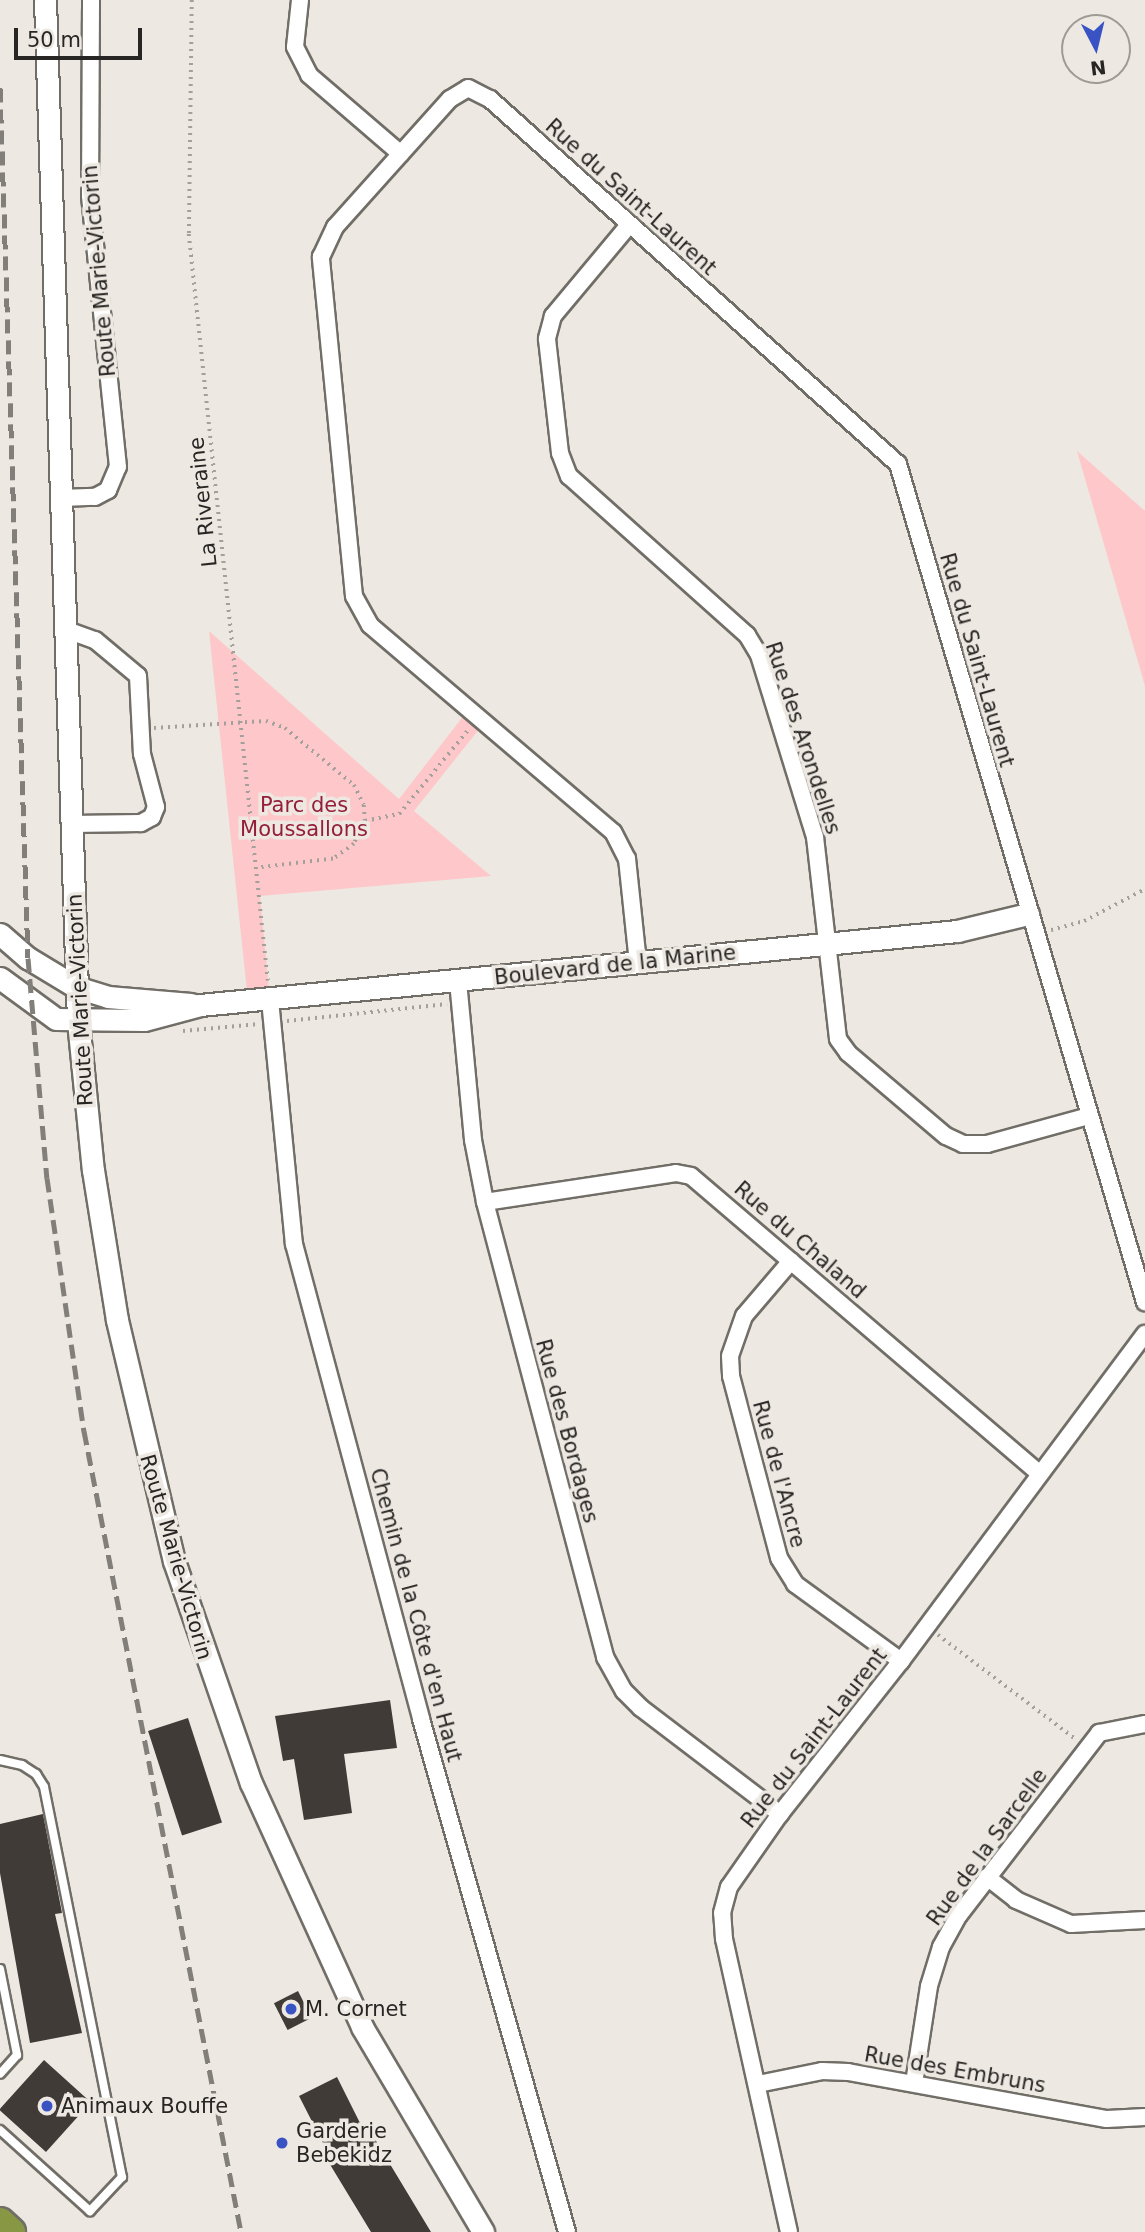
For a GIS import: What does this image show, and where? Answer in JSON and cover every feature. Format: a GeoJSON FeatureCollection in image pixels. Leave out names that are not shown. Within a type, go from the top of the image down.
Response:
{"type":"FeatureCollection","features":[{"type":"Feature","properties":{"kind":"highway"},"geometry":{"type":"LineString","coordinates":[[0,2222],[11,2232]]}},
{"type":"Feature","properties":{"kind":"street","name":"Route Marie-Victorin"},"geometry":{"type":"LineString","coordinates":[[45,0],[76,987],[93,1170],[117,1320],[152,1480],[194,1624],[267,1822],[335,1973],[396,2089],[483,2232]]}},
{"type":"Feature","properties":{"kind":"street","name":"Route Marie-Victorin"},"geometry":{"type":"LineString","coordinates":[[60,498],[95,497],[108,489],[118,467],[90,195],[91,0]]}},
{"type":"Feature","properties":{"kind":"street"},"geometry":{"type":"LineString","coordinates":[[300,0],[295,47],[309,75],[401,154]]}},
{"type":"Feature","properties":{"kind":"street","name":"Rue du Saint-Laurent"},"geometry":{"type":"LineString","coordinates":[[638,963],[622,845],[370,625],[354,596],[321,257],[335,227],[450,99],[468,88],[490,99],[898,464],[1028,914],[1145,1302]]}},
{"type":"Feature","properties":{"kind":"street","name":"Rue des Arondelles"},"geometry":{"type":"LineString","coordinates":[[629,225],[553,316],[547,339],[560,453],[569,476],[747,635],[759,655],[815,837],[836,1032],[842,1046],[946,1136],[963,1144],[987,1144],[1089,1115]]}},
{"type":"Feature","properties":{"kind":"street"},"geometry":{"type":"LineString","coordinates":[[64,629],[95,640],[138,676],[142,754],[156,807],[152,817],[141,822],[71,824]]}},
{"type":"Feature","properties":{"kind":"street","name":"Boulevard de la Marine"},"geometry":{"type":"LineString","coordinates":[[0,934],[76,987],[108,997],[200,1005],[957,931],[1028,914]]}},
{"type":"Feature","properties":{"kind":"street","name":"Boulevard de la Marine"},"geometry":{"type":"LineString","coordinates":[[0,978],[56,1019],[144,1020],[200,1005]]}},
{"type":"Feature","properties":{"kind":"street","name":"Rue des Bordages"},"geometry":{"type":"LineString","coordinates":[[457,981],[473,1140],[485,1202],[612,1672],[642,1709],[780,1814]]}},
{"type":"Feature","properties":{"kind":"street","name":"Chemin de la Côte d'en Haut"},"geometry":{"type":"LineString","coordinates":[[270,1000],[294,1244],[421,1718],[567,2232]]}},
{"type":"Feature","properties":{"kind":"street","name":"Rue du Chaland"},"geometry":{"type":"LineString","coordinates":[[485,1202],[676,1173],[691,1176],[1039,1473]]}},
{"type":"Feature","properties":{"kind":"street","name":"Rue de l'Ancre"},"geometry":{"type":"LineString","coordinates":[[791,1261],[744,1316],[730,1356],[731,1376],[779,1558],[795,1584],[901,1661]]}},
{"type":"Feature","properties":{"kind":"street","name":"Rue du Saint-Laurent"},"geometry":{"type":"LineString","coordinates":[[789,2232],[724,1939],[722,1913],[742,1864],[901,1661],[1145,1334]]}},
{"type":"Feature","properties":{"kind":"street","name":"Rue de la Sarcelle"},"geometry":{"type":"LineString","coordinates":[[914,2082],[929,1986],[941,1947],[987,1877],[1087,1748],[1108,1729],[1145,1724]]}},
{"type":"Feature","properties":{"kind":"street"},"geometry":{"type":"LineString","coordinates":[[987,1877],[1016,1900],[1071,1924],[1145,1920]]}},
{"type":"Feature","properties":{"kind":"street","name":"Rue des Embruns"},"geometry":{"type":"LineString","coordinates":[[758,2084],[822,2071],[914,2082],[1107,2119],[1145,2117]]}},
{"type":"Feature","properties":{"kind":"lane"},"geometry":{"type":"LineString","coordinates":[[0,1760],[22,1765],[36,1774],[44,1787],[122,2177],[90,2211],[0,2130]]}},
{"type":"Feature","properties":{"kind":"lane"},"geometry":{"type":"LineString","coordinates":[[0,1969],[17,2054],[0,2074]]}},
{"type":"Feature","properties":{"kind":"path","name":"La Riveraine"},"geometry":{"type":"LineString","coordinates":[[192,0],[189,234],[270,1000]]}},
{"type":"Feature","properties":{"kind":"path"},"geometry":{"type":"LineString","coordinates":[[365,821],[399,814],[478,718]]}},
{"type":"Feature","properties":{"kind":"path"},"geometry":{"type":"LineString","coordinates":[[142,729],[266,721],[285,728],[354,785],[364,805],[365,821],[354,844],[333,859],[257,868]]}},
{"type":"Feature","properties":{"kind":"path"},"geometry":{"type":"LineString","coordinates":[[1028,914],[1049,931],[1084,920],[1145,889]]}},
{"type":"Feature","properties":{"kind":"path"},"geometry":{"type":"LineString","coordinates":[[272,1023],[459,1003]]}},
{"type":"Feature","properties":{"kind":"path"},"geometry":{"type":"LineString","coordinates":[[926,1626],[1087,1748]]}},
{"type":"Feature","properties":{"kind":"green space"},"geometry":{"type":"Polygon","coordinates":[[[1077,451],[1145,511],[1145,686],[1077,451]]]}},
{"type":"Feature","properties":{"kind":"green space","name":"Parc des Moussallons"},"geometry":{"type":"Polygon","coordinates":[[[209,631],[399,799],[468,710],[484,723],[414,811],[491,876],[260,896],[270,1000],[248,1001],[209,631]]]}},
{"type":"Feature","properties":{"kind":"building"},"geometry":{"type":"Polygon","coordinates":[[[390,1700],[397,1748],[344,1754],[352,1813],[304,1820],[294,1759],[283,1761],[275,1716],[390,1700]]]}},
{"type":"Feature","properties":{"kind":"building"},"geometry":{"type":"Polygon","coordinates":[[[188,1718],[222,1823],[182,1836],[148,1731],[188,1718]]]}},
{"type":"Feature","properties":{"kind":"building"},"geometry":{"type":"Polygon","coordinates":[[[43,1814],[62,1913],[55,1914],[82,2033],[30,2043],[0,1873],[0,1824],[43,1814]]]}},
{"type":"Feature","properties":{"kind":"building"},"geometry":{"type":"Polygon","coordinates":[[[298,1991],[312,2018],[288,2030],[274,2003],[298,1991]]]}},
{"type":"Feature","properties":{"kind":"building"},"geometry":{"type":"Polygon","coordinates":[[[44,2060],[91,2102],[46,2152],[0,2111],[44,2060]]]}},
{"type":"Feature","properties":{"kind":"building"},"geometry":{"type":"Polygon","coordinates":[[[337,2077],[363,2129],[367,2126],[431,2232],[371,2232],[323,2153],[327,2151],[299,2096],[337,2077]]]}},
{"type":"Feature","properties":{"kind":"railway"},"geometry":{"type":"LineString","coordinates":[[0,88],[28,958],[47,1178],[84,1431],[241,2232]]}},
{"type":"Feature","properties":{"kind":"place","name":"M. Cornet"},"geometry":{"type":"Point","coordinates":[291,2009]}},
{"type":"Feature","properties":{"kind":"place","name":"Animaux Bouffe"},"geometry":{"type":"Point","coordinates":[47,2106]}},
{"type":"Feature","properties":{"kind":"place","name":"Garderie Bebekidz"},"geometry":{"type":"Point","coordinates":[282,2143]}}]}
